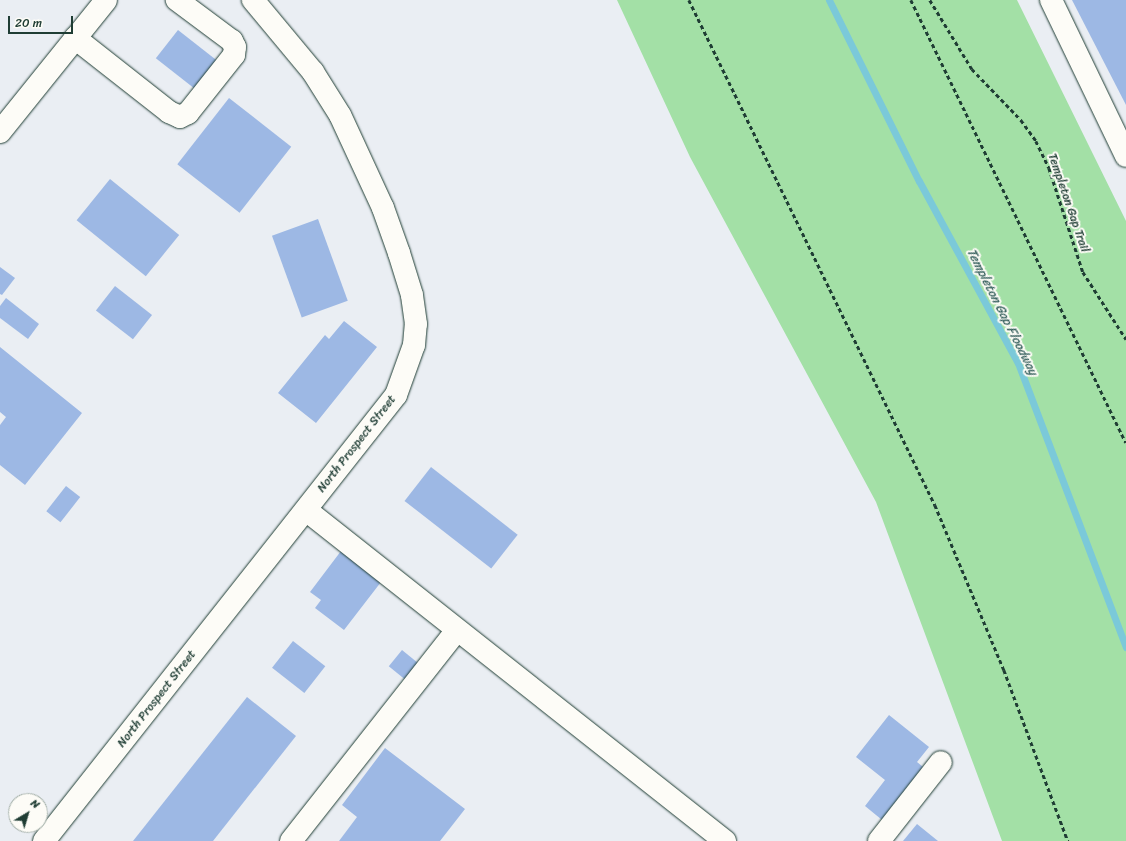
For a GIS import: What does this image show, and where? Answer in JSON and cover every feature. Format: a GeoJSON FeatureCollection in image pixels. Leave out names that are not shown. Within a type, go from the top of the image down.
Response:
{"type":"FeatureCollection","features":[{"type":"Feature","properties":{"kind":"street"},"geometry":{"type":"LineString","coordinates":[[0,132],[106,0]]}},
{"type":"Feature","properties":{"kind":"street"},"geometry":{"type":"LineString","coordinates":[[75,38],[169,112],[180,117],[188,113],[234,55],[235,47],[232,41],[177,0]]}},
{"type":"Feature","properties":{"kind":"street","name":"North Prospect Street"},"geometry":{"type":"LineString","coordinates":[[44,841],[396,395],[409,367],[416,324],[412,295],[386,216],[340,115],[314,72],[253,0]]}},
{"type":"Feature","properties":{"kind":"street"},"geometry":{"type":"LineString","coordinates":[[1051,0],[1124,145]]}},
{"type":"Feature","properties":{"kind":"street"},"geometry":{"type":"LineString","coordinates":[[306,510],[725,841]]}},
{"type":"Feature","properties":{"kind":"street"},"geometry":{"type":"LineString","coordinates":[[291,841],[457,630]]}},
{"type":"Feature","properties":{"kind":"street"},"geometry":{"type":"LineString","coordinates":[[879,841],[941,762]]}},
{"type":"Feature","properties":{"kind":"path"},"geometry":{"type":"LineString","coordinates":[[689,0],[934,505],[1004,670],[1068,841]]}},
{"type":"Feature","properties":{"kind":"path"},"geometry":{"type":"LineString","coordinates":[[911,0],[1126,443]]}},
{"type":"Feature","properties":{"kind":"path","name":"Templeton Gap Trail"},"geometry":{"type":"LineString","coordinates":[[930,0],[972,69],[1022,120],[1036,141],[1049,168],[1083,272],[1126,339]]}},
{"type":"Feature","properties":{"kind":"green space"},"geometry":{"type":"Polygon","coordinates":[[[617,0],[1017,0],[1126,221],[1126,841],[1002,841],[876,502],[690,157],[617,0]]]}},
{"type":"Feature","properties":{"kind":"building"},"geometry":{"type":"Polygon","coordinates":[[[1072,0],[1126,0],[1126,105],[1072,0]]]}},
{"type":"Feature","properties":{"kind":"building"},"geometry":{"type":"Polygon","coordinates":[[[178,30],[218,61],[196,90],[156,58],[178,30]]]}},
{"type":"Feature","properties":{"kind":"building"},"geometry":{"type":"Polygon","coordinates":[[[229,98],[291,147],[240,213],[177,164],[229,98]]]}},
{"type":"Feature","properties":{"kind":"building"},"geometry":{"type":"Polygon","coordinates":[[[110,179],[179,235],[146,276],[77,220],[110,179]]]}},
{"type":"Feature","properties":{"kind":"building"},"geometry":{"type":"Polygon","coordinates":[[[318,219],[348,301],[302,318],[272,236],[318,219]]]}},
{"type":"Feature","properties":{"kind":"building"},"geometry":{"type":"Polygon","coordinates":[[[0,267],[15,278],[2,295],[0,294],[0,267]]]}},
{"type":"Feature","properties":{"kind":"building"},"geometry":{"type":"Polygon","coordinates":[[[115,286],[152,315],[133,339],[96,310],[115,286]]]}},
{"type":"Feature","properties":{"kind":"building"},"geometry":{"type":"Polygon","coordinates":[[[6,298],[39,324],[28,339],[0,318],[0,306],[6,298]]]}},
{"type":"Feature","properties":{"kind":"building"},"geometry":{"type":"Polygon","coordinates":[[[344,321],[377,347],[316,423],[278,393],[325,335],[329,339],[344,321]]]}},
{"type":"Feature","properties":{"kind":"building"},"geometry":{"type":"Polygon","coordinates":[[[0,347],[82,413],[25,485],[0,465],[0,425],[6,417],[0,412],[0,347]]]}},
{"type":"Feature","properties":{"kind":"building"},"geometry":{"type":"Polygon","coordinates":[[[431,467],[518,535],[491,569],[405,501],[431,467]]]}},
{"type":"Feature","properties":{"kind":"building"},"geometry":{"type":"Polygon","coordinates":[[[66,486],[80,497],[60,522],[46,511],[66,486]]]}},
{"type":"Feature","properties":{"kind":"building"},"geometry":{"type":"Polygon","coordinates":[[[341,551],[381,582],[344,630],[315,608],[321,600],[310,592],[341,551]]]}},
{"type":"Feature","properties":{"kind":"building"},"geometry":{"type":"Polygon","coordinates":[[[293,641],[325,666],[304,693],[272,668],[293,641]]]}},
{"type":"Feature","properties":{"kind":"building"},"geometry":{"type":"Polygon","coordinates":[[[402,650],[418,663],[405,680],[389,666],[402,650]]]}},
{"type":"Feature","properties":{"kind":"building"},"geometry":{"type":"Polygon","coordinates":[[[247,697],[296,736],[213,841],[133,841],[247,697]]]}},
{"type":"Feature","properties":{"kind":"building"},"geometry":{"type":"Polygon","coordinates":[[[889,715],[929,747],[917,762],[928,771],[887,824],[865,806],[885,780],[856,757],[889,715]]]}},
{"type":"Feature","properties":{"kind":"building"},"geometry":{"type":"Polygon","coordinates":[[[385,748],[465,809],[440,841],[339,841],[357,817],[342,805],[385,748]]]}},
{"type":"Feature","properties":{"kind":"building"},"geometry":{"type":"Polygon","coordinates":[[[917,824],[938,841],[903,841],[917,824]]]}},
{"type":"Feature","properties":{"kind":"waterway","name":"Templeton Gap Floodway"},"geometry":{"type":"LineString","coordinates":[[829,0],[919,181],[1018,363],[1126,647]]}}]}
